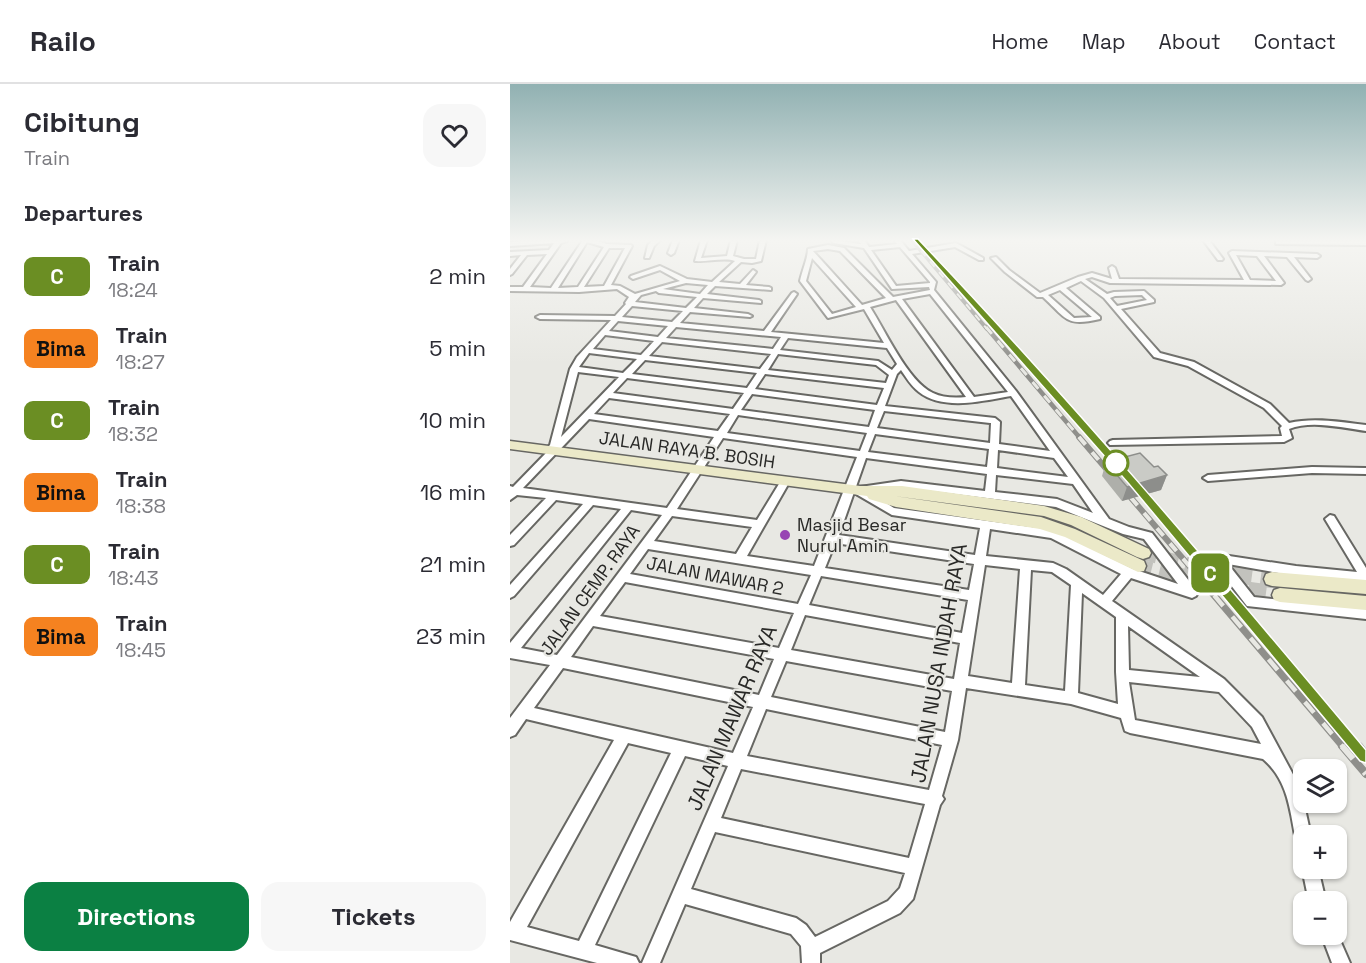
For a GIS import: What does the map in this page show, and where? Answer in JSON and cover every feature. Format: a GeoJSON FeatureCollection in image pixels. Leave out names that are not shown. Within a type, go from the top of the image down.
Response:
{"type":"FeatureCollection","features":[{"type":"Feature","properties":{"kind":"main road","name":"JALAN RAYA B. BOSIH"},"geometry":{"type":"LineString","coordinates":[[510,445],[855,490]]}},
{"type":"Feature","properties":{"kind":"main road"},"geometry":{"type":"LineString","coordinates":[[855,490],[896,502],[1041,523],[1070,532],[1137,564]]}},
{"type":"Feature","properties":{"kind":"main road"},"geometry":{"type":"LineString","coordinates":[[1272,579],[1366,587]]}},
{"type":"Feature","properties":{"kind":"main road"},"geometry":{"type":"LineString","coordinates":[[1280,595],[1366,603]]}},
{"type":"Feature","properties":{"kind":"street"},"geometry":{"type":"LineString","coordinates":[[526,288],[531,281]]}},
{"type":"Feature","properties":{"kind":"street"},"geometry":{"type":"LineString","coordinates":[[553,290],[559,281]]}},
{"type":"Feature","properties":{"kind":"street"},"geometry":{"type":"LineString","coordinates":[[579,290],[585,281]]}},
{"type":"Feature","properties":{"kind":"street"},"geometry":{"type":"LineString","coordinates":[[606,288],[610,281]]}},
{"type":"Feature","properties":{"kind":"street"},"geometry":{"type":"LineString","coordinates":[[630,295],[658,291],[686,281]]}},
{"type":"Feature","properties":{"kind":"street"},"geometry":{"type":"LineString","coordinates":[[686,281],[769,289],[737,330]]}},
{"type":"Feature","properties":{"kind":"street"},"geometry":{"type":"LineString","coordinates":[[512,492],[716,281]]}},
{"type":"Feature","properties":{"kind":"street"},"geometry":{"type":"LineString","coordinates":[[742,286],[746,281]]}},
{"type":"Feature","properties":{"kind":"street"},"geometry":{"type":"LineString","coordinates":[[804,281],[830,316],[932,288]]}},
{"type":"Feature","properties":{"kind":"street"},"geometry":{"type":"LineString","coordinates":[[838,281],[863,307],[891,346],[912,381],[929,395],[972,400],[1012,393]]}},
{"type":"Feature","properties":{"kind":"street"},"geometry":{"type":"LineString","coordinates":[[876,281],[894,298],[972,400]]}},
{"type":"Feature","properties":{"kind":"street"},"geometry":{"type":"LineString","coordinates":[[889,281],[894,288],[932,288]]}},
{"type":"Feature","properties":{"kind":"street"},"geometry":{"type":"LineString","coordinates":[[927,281],[1106,523]]}},
{"type":"Feature","properties":{"kind":"street"},"geometry":{"type":"LineString","coordinates":[[1019,281],[1074,320],[1097,318],[1061,287]]}},
{"type":"Feature","properties":{"kind":"street"},"geometry":{"type":"LineString","coordinates":[[1040,296],[1076,281]]}},
{"type":"Feature","properties":{"kind":"street"},"geometry":{"type":"LineString","coordinates":[[1084,281],[1117,308],[1157,355],[1191,364],[1267,406],[1287,426]]}},
{"type":"Feature","properties":{"kind":"street"},"geometry":{"type":"LineString","coordinates":[[1119,281],[1281,283],[1279,281]]}},
{"type":"Feature","properties":{"kind":"street"},"geometry":{"type":"LineString","coordinates":[[510,289],[606,288],[689,310],[748,316]]}},
{"type":"Feature","properties":{"kind":"street"},"geometry":{"type":"LineString","coordinates":[[658,291],[759,302]]}},
{"type":"Feature","properties":{"kind":"street"},"geometry":{"type":"LineString","coordinates":[[1106,297],[1114,294],[1144,292],[1152,301],[1117,308]]}},
{"type":"Feature","properties":{"kind":"street"},"geometry":{"type":"LineString","coordinates":[[767,333],[794,294]]}},
{"type":"Feature","properties":{"kind":"street"},"geometry":{"type":"LineString","coordinates":[[574,369],[616,318],[630,295]]}},
{"type":"Feature","properties":{"kind":"street"},"geometry":{"type":"LineString","coordinates":[[540,317],[616,318],[891,346]]}},
{"type":"Feature","properties":{"kind":"street"},"geometry":{"type":"LineString","coordinates":[[553,450],[574,369],[584,351],[616,318]]}},
{"type":"Feature","properties":{"kind":"street"},"geometry":{"type":"LineString","coordinates":[[603,333],[878,363],[893,374],[901,364]]}},
{"type":"Feature","properties":{"kind":"street","name":"JALAN CEMP. RAYA"},"geometry":{"type":"LineString","coordinates":[[510,730],[698,470],[786,336]]}},
{"type":"Feature","properties":{"kind":"street"},"geometry":{"type":"LineString","coordinates":[[588,351],[889,386]]}},
{"type":"Feature","properties":{"kind":"street"},"geometry":{"type":"LineString","coordinates":[[574,369],[992,420],[996,422],[990,494]]}},
{"type":"Feature","properties":{"kind":"street","name":"JALAN MAWAR RAYA"},"geometry":{"type":"LineString","coordinates":[[651,963],[832,538],[855,490],[864,455],[893,374]]}},
{"type":"Feature","properties":{"kind":"street"},"geometry":{"type":"LineString","coordinates":[[608,394],[1055,455]]}},
{"type":"Feature","properties":{"kind":"street"},"geometry":{"type":"LineString","coordinates":[[588,416],[864,455],[1074,481]]}},
{"type":"Feature","properties":{"kind":"street"},"geometry":{"type":"LineString","coordinates":[[1287,426],[1309,424],[1366,429]]}},
{"type":"Feature","properties":{"kind":"street"},"geometry":{"type":"LineString","coordinates":[[1113,443],[1284,439],[1287,438],[1284,428],[1287,426]]}},
{"type":"Feature","properties":{"kind":"street"},"geometry":{"type":"LineString","coordinates":[[1208,478],[1312,470],[1366,471]]}},
{"type":"Feature","properties":{"kind":"street"},"geometry":{"type":"LineString","coordinates":[[739,559],[785,481]]}},
{"type":"Feature","properties":{"kind":"street","name":"JALAN RAYA B. BOSIH"},"geometry":{"type":"LineString","coordinates":[[901,484],[1057,503],[1106,523],[1148,536],[1192,593],[1137,564],[1053,534],[892,510],[855,490],[901,484]]}},
{"type":"Feature","properties":{"kind":"street"},"geometry":{"type":"LineString","coordinates":[[512,492],[759,524]]}},
{"type":"Feature","properties":{"kind":"street"},"geometry":{"type":"LineString","coordinates":[[510,542],[554,496]]}},
{"type":"Feature","properties":{"kind":"street"},"geometry":{"type":"LineString","coordinates":[[510,593],[591,501]]}},
{"type":"Feature","properties":{"kind":"street"},"geometry":{"type":"LineString","coordinates":[[629,506],[510,652],[951,740]]}},
{"type":"Feature","properties":{"kind":"street"},"geometry":{"type":"LineString","coordinates":[[1329,519],[1366,578]]}},
{"type":"Feature","properties":{"kind":"street","name":"JALAN NUSA INDAH RAYA"},"geometry":{"type":"LineString","coordinates":[[809,947],[894,907],[907,892],[936,799],[951,740],[986,524]]}},
{"type":"Feature","properties":{"kind":"street"},"geometry":{"type":"LineString","coordinates":[[832,538],[980,560],[1053,568],[1062,572],[1221,686],[1257,722],[1287,774],[1301,825]]}},
{"type":"Feature","properties":{"kind":"street"},"geometry":{"type":"LineString","coordinates":[[645,544],[974,596]]}},
{"type":"Feature","properties":{"kind":"street"},"geometry":{"type":"LineString","coordinates":[[1366,578],[1296,571],[1216,558],[1251,602],[1366,614]]}},
{"type":"Feature","properties":{"kind":"street"},"geometry":{"type":"LineString","coordinates":[[1104,602],[1137,564]]}},
{"type":"Feature","properties":{"kind":"street"},"geometry":{"type":"LineString","coordinates":[[1018,689],[1026,566]]}},
{"type":"Feature","properties":{"kind":"street","name":"JALAN MAWAR 2"},"geometry":{"type":"LineString","coordinates":[[622,577],[968,639]]}},
{"type":"Feature","properties":{"kind":"street"},"geometry":{"type":"LineString","coordinates":[[1071,698],[1077,584]]}},
{"type":"Feature","properties":{"kind":"street"},"geometry":{"type":"LineString","coordinates":[[1122,615],[1123,675],[1128,719]]}},
{"type":"Feature","properties":{"kind":"street"},"geometry":{"type":"LineString","coordinates":[[590,620],[960,684],[1018,689],[1071,698],[1128,719],[1266,752],[1277,760]]}},
{"type":"Feature","properties":{"kind":"street"},"geometry":{"type":"LineString","coordinates":[[1123,675],[1221,686]]}},
{"type":"Feature","properties":{"kind":"street"},"geometry":{"type":"LineString","coordinates":[[523,712],[737,761],[936,799]]}},
{"type":"Feature","properties":{"kind":"street"},"geometry":{"type":"LineString","coordinates":[[624,736],[513,932],[630,963]]}},
{"type":"Feature","properties":{"kind":"street"},"geometry":{"type":"LineString","coordinates":[[583,951],[681,748]]}},
{"type":"Feature","properties":{"kind":"street"},"geometry":{"type":"LineString","coordinates":[[710,823],[915,867]]}},
{"type":"Feature","properties":{"kind":"street"},"geometry":{"type":"LineString","coordinates":[[680,894],[796,927],[809,947]]}},
{"type":"Feature","properties":{"kind":"street"},"geometry":{"type":"LineString","coordinates":[[1334,945],[1341,963]]}},
{"type":"Feature","properties":{"kind":"building"},"geometry":{"type":"Polygon","coordinates":[[[1140,453],[1154,467],[1158,466],[1167,475],[1127,487],[1106,462],[1140,453]]]}},
{"type":"Feature","properties":{"kind":"tunnel"},"geometry":{"type":"LineString","coordinates":[[1143,553],[1219,572],[1245,575]]}},
{"type":"Feature","properties":{"kind":"tunnel"},"geometry":{"type":"LineString","coordinates":[[1138,566],[1175,575]]}},
{"type":"Feature","properties":{"kind":"tunnel"},"geometry":{"type":"LineString","coordinates":[[1169,574],[1220,587],[1280,595]]}},
{"type":"Feature","properties":{"kind":"tunnel"},"geometry":{"type":"LineString","coordinates":[[1234,574],[1272,579]]}},
{"type":"Feature","properties":{"kind":"railway"},"geometry":{"type":"LineString","coordinates":[[947,281],[987,329]]}},
{"type":"Feature","properties":{"kind":"railway"},"geometry":{"type":"LineString","coordinates":[[986,327],[1080,438]]}},
{"type":"Feature","properties":{"kind":"railway"},"geometry":{"type":"LineString","coordinates":[[1007,340],[1095,438]]}},
{"type":"Feature","properties":{"kind":"railway"},"geometry":{"type":"LineString","coordinates":[[1079,437],[1197,575]]}},
{"type":"Feature","properties":{"kind":"railway"},"geometry":{"type":"LineString","coordinates":[[1093,437],[1213,575]]}},
{"type":"Feature","properties":{"kind":"railway"},"geometry":{"type":"LineString","coordinates":[[1196,574],[1344,748]]}},
{"type":"Feature","properties":{"kind":"railway"},"geometry":{"type":"LineString","coordinates":[[1212,574],[1360,748]]}},
{"type":"Feature","properties":{"kind":"railway"},"geometry":{"type":"LineString","coordinates":[[1342,746],[1366,774]]}},
{"type":"Feature","properties":{"kind":"railway"},"geometry":{"type":"LineString","coordinates":[[1359,746],[1366,755]]}},
{"type":"Feature","properties":{"kind":"train","name":"C"},"geometry":{"type":"LineString","coordinates":[[954,281],[1133,481],[1366,755]]}},
{"type":"Feature","properties":{"kind":"place","name":"Masjid Besar Nurul Amin"},"geometry":{"type":"Point","coordinates":[785,535]}}]}
